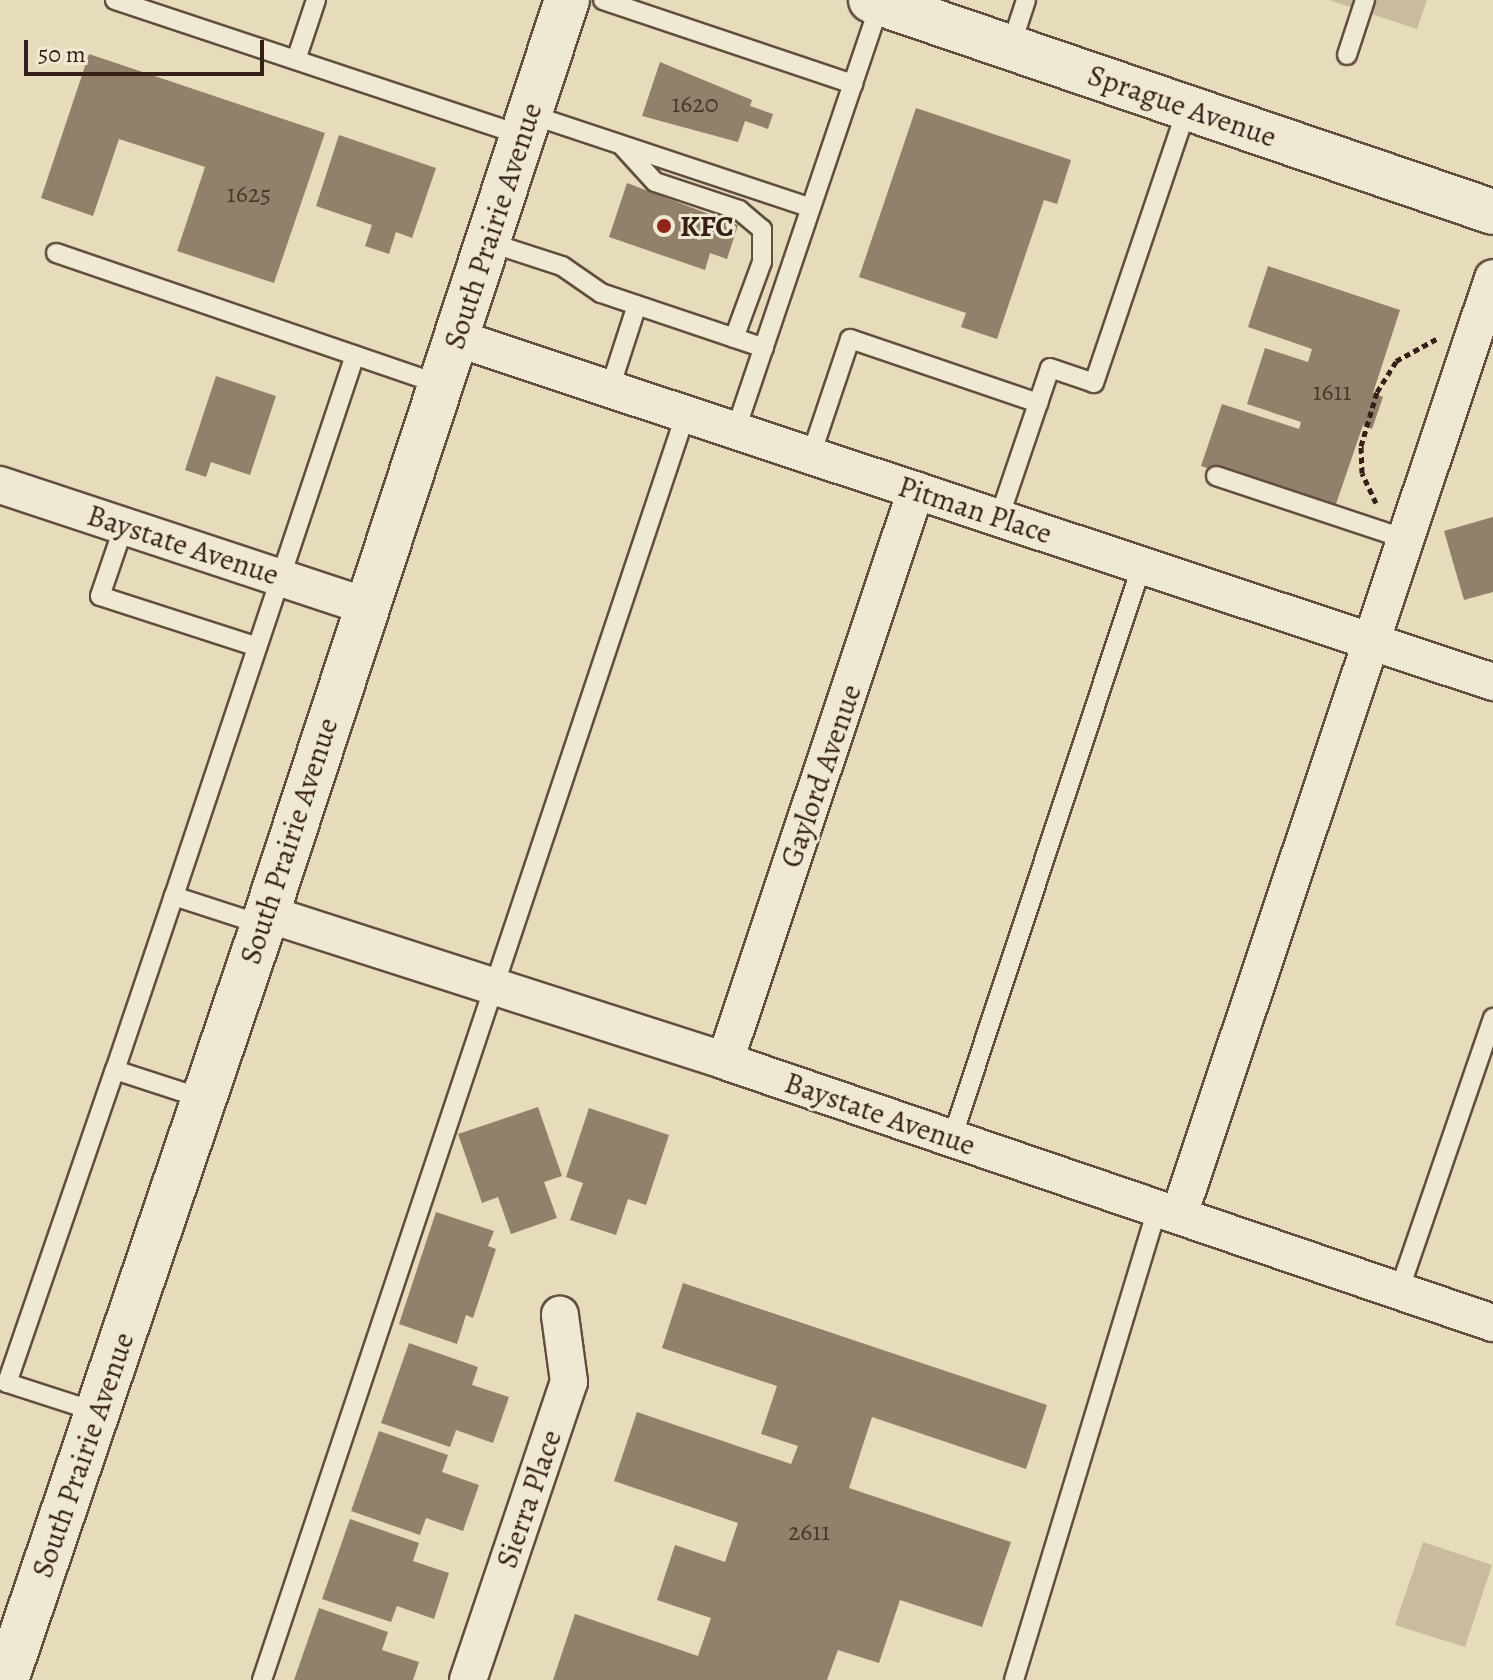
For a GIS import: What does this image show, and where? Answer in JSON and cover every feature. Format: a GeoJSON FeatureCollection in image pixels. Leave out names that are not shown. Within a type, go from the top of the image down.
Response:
{"type":"FeatureCollection","features":[{"type":"Feature","properties":{"kind":"main road","name":"South Prairie Avenue"},"geometry":{"type":"LineString","coordinates":[[6,1680],[204,1099],[567,0]]}},
{"type":"Feature","properties":{"kind":"main road","name":"Sprague Avenue"},"geometry":{"type":"LineString","coordinates":[[876,1],[1493,212]]}},
{"type":"Feature","properties":{"kind":"street"},"geometry":{"type":"LineString","coordinates":[[1168,1211],[1370,641],[1493,278]]}},
{"type":"Feature","properties":{"kind":"street","name":"Pitman Place"},"geometry":{"type":"LineString","coordinates":[[456,338],[1492,681]]}},
{"type":"Feature","properties":{"kind":"street","name":"Baystate Avenue"},"geometry":{"type":"LineString","coordinates":[[0,485],[366,606]]}},
{"type":"Feature","properties":{"kind":"street","name":"Gaylord Avenue"},"geometry":{"type":"LineString","coordinates":[[725,1061],[916,490]]}},
{"type":"Feature","properties":{"kind":"street","name":"Baystate Avenue"},"geometry":{"type":"LineString","coordinates":[[264,919],[493,987],[725,1061],[1493,1323]]}},
{"type":"Feature","properties":{"kind":"street","name":"Sierra Place"},"geometry":{"type":"LineString","coordinates":[[468,1680],[569,1382],[560,1315]]}},
{"type":"Feature","properties":{"kind":"lane"},"geometry":{"type":"LineString","coordinates":[[115,0],[296,60],[526,124],[619,144],[811,208]]}},
{"type":"Feature","properties":{"kind":"lane"},"geometry":{"type":"LineString","coordinates":[[296,60],[316,0]]}},
{"type":"Feature","properties":{"kind":"lane"},"geometry":{"type":"LineString","coordinates":[[603,0],[853,84]]}},
{"type":"Feature","properties":{"kind":"lane"},"geometry":{"type":"LineString","coordinates":[[1011,46],[1026,0]]}},
{"type":"Feature","properties":{"kind":"lane"},"geometry":{"type":"LineString","coordinates":[[1347,55],[1365,0]]}},
{"type":"Feature","properties":{"kind":"lane"},"geometry":{"type":"LineString","coordinates":[[736,429],[853,84],[876,1]]}},
{"type":"Feature","properties":{"kind":"lane"},"geometry":{"type":"LineString","coordinates":[[999,518],[1050,368],[1094,383],[1187,108]]}},
{"type":"Feature","properties":{"kind":"lane"},"geometry":{"type":"LineString","coordinates":[[619,144],[655,182],[739,210],[762,229],[762,262],[734,338]]}},
{"type":"Feature","properties":{"kind":"lane"},"geometry":{"type":"LineString","coordinates":[[488,242],[562,266],[601,293],[764,348]]}},
{"type":"Feature","properties":{"kind":"lane"},"geometry":{"type":"LineString","coordinates":[[56,253],[441,385]]}},
{"type":"Feature","properties":{"kind":"lane"},"geometry":{"type":"LineString","coordinates":[[610,388],[637,305]]}},
{"type":"Feature","properties":{"kind":"lane"},"geometry":{"type":"LineString","coordinates":[[811,455],[850,339],[1038,403]]}},
{"type":"Feature","properties":{"kind":"lane"},"geometry":{"type":"LineString","coordinates":[[97,1412],[7,1383],[355,355]]}},
{"type":"Feature","properties":{"kind":"lane"},"geometry":{"type":"LineString","coordinates":[[262,1680],[686,413]]}},
{"type":"Feature","properties":{"kind":"lane"},"geometry":{"type":"LineString","coordinates":[[1216,476],[1405,539]]}},
{"type":"Feature","properties":{"kind":"lane"},"geometry":{"type":"LineString","coordinates":[[124,526],[100,596],[255,646]]}},
{"type":"Feature","properties":{"kind":"lane"},"geometry":{"type":"LineString","coordinates":[[952,1138],[1142,565]]}},
{"type":"Feature","properties":{"kind":"lane"},"geometry":{"type":"LineString","coordinates":[[174,896],[264,919]]}},
{"type":"Feature","properties":{"kind":"lane"},"geometry":{"type":"LineString","coordinates":[[1399,1291],[1493,1018]]}},
{"type":"Feature","properties":{"kind":"lane"},"geometry":{"type":"LineString","coordinates":[[115,1070],[204,1099]]}},
{"type":"Feature","properties":{"kind":"lane"},"geometry":{"type":"LineString","coordinates":[[1014,1680],[1168,1211]]}},
{"type":"Feature","properties":{"kind":"path"},"geometry":{"type":"LineString","coordinates":[[1381,509],[1361,460],[1377,392],[1405,354],[1447,336]]}},
{"type":"Feature","properties":{"kind":"shaded area"},"geometry":{"type":"Polygon","coordinates":[[[1329,0],[1427,0],[1417,29],[1329,0]]]}},
{"type":"Feature","properties":{"kind":"shaded area"},"geometry":{"type":"Polygon","coordinates":[[[1423,1542],[1492,1565],[1465,1647],[1395,1625],[1423,1542]]]}},
{"type":"Feature","properties":{"kind":"building"},"geometry":{"type":"Polygon","coordinates":[[[89,54],[325,133],[274,283],[177,251],[205,167],[119,139],[93,216],[41,198],[89,54]]]}},
{"type":"Feature","properties":{"kind":"building"},"geometry":{"type":"Polygon","coordinates":[[[660,62],[752,100],[750,106],[773,114],[768,129],[745,121],[738,142],[642,116],[660,62]]]}},
{"type":"Feature","properties":{"kind":"building"},"geometry":{"type":"Polygon","coordinates":[[[916,108],[1071,160],[1057,204],[1044,200],[997,339],[961,327],[966,313],[859,277],[916,108]]]}},
{"type":"Feature","properties":{"kind":"building"},"geometry":{"type":"Polygon","coordinates":[[[339,135],[436,168],[412,238],[396,232],[389,254],[365,246],[372,225],[316,206],[339,135]]]}},
{"type":"Feature","properties":{"kind":"building"},"geometry":{"type":"Polygon","coordinates":[[[627,183],[738,225],[727,259],[710,253],[705,270],[609,237],[627,183]]]}},
{"type":"Feature","properties":{"kind":"building"},"geometry":{"type":"Polygon","coordinates":[[[1268,266],[1400,310],[1373,393],[1383,397],[1372,429],[1363,425],[1334,510],[1201,466],[1222,404],[1299,429],[1301,422],[1247,404],[1265,348],[1308,362],[1312,349],[1248,327],[1268,266]]]}},
{"type":"Feature","properties":{"kind":"building"},"geometry":{"type":"Polygon","coordinates":[[[216,376],[276,396],[250,475],[211,462],[206,477],[185,470],[216,376]]]}},
{"type":"Feature","properties":{"kind":"building"},"geometry":{"type":"Polygon","coordinates":[[[1493,517],[1493,592],[1464,600],[1444,531],[1493,517]]]}},
{"type":"Feature","properties":{"kind":"building"},"geometry":{"type":"Polygon","coordinates":[[[538,1107],[562,1176],[544,1182],[557,1218],[511,1234],[498,1197],[482,1203],[458,1134],[538,1107]]]}},
{"type":"Feature","properties":{"kind":"building"},"geometry":{"type":"Polygon","coordinates":[[[589,1108],[669,1135],[646,1205],[628,1199],[616,1235],[570,1220],[583,1183],[566,1177],[589,1108]]]}},
{"type":"Feature","properties":{"kind":"building"},"geometry":{"type":"Polygon","coordinates":[[[436,1212],[494,1231],[488,1246],[496,1249],[473,1318],[466,1315],[457,1344],[399,1324],[436,1212]]]}},
{"type":"Feature","properties":{"kind":"building"},"geometry":{"type":"Polygon","coordinates":[[[683,1283],[1047,1405],[1026,1469],[872,1417],[849,1488],[1011,1542],[982,1627],[900,1600],[879,1663],[838,1650],[827,1680],[553,1680],[575,1614],[698,1656],[711,1618],[657,1600],[675,1545],[725,1562],[738,1523],[614,1481],[637,1412],[791,1464],[798,1446],[761,1434],[777,1386],[662,1348],[683,1283]]]}},
{"type":"Feature","properties":{"kind":"building"},"geometry":{"type":"Polygon","coordinates":[[[409,1343],[478,1367],[472,1385],[509,1397],[493,1443],[456,1430],[450,1447],[381,1423],[409,1343]]]}},
{"type":"Feature","properties":{"kind":"building"},"geometry":{"type":"Polygon","coordinates":[[[379,1431],[448,1455],[442,1472],[479,1485],[463,1531],[426,1518],[420,1535],[351,1511],[379,1431]]]}},
{"type":"Feature","properties":{"kind":"building"},"geometry":{"type":"Polygon","coordinates":[[[350,1519],[419,1543],[413,1561],[449,1573],[434,1619],[397,1606],[391,1622],[322,1599],[350,1519]]]}},
{"type":"Feature","properties":{"kind":"building"},"geometry":{"type":"Polygon","coordinates":[[[319,1608],[388,1632],[382,1650],[419,1662],[413,1680],[294,1680],[319,1608]]]}},
{"type":"Feature","properties":{"kind":"place","name":"KFC"},"geometry":{"type":"Point","coordinates":[664,226]}}]}
